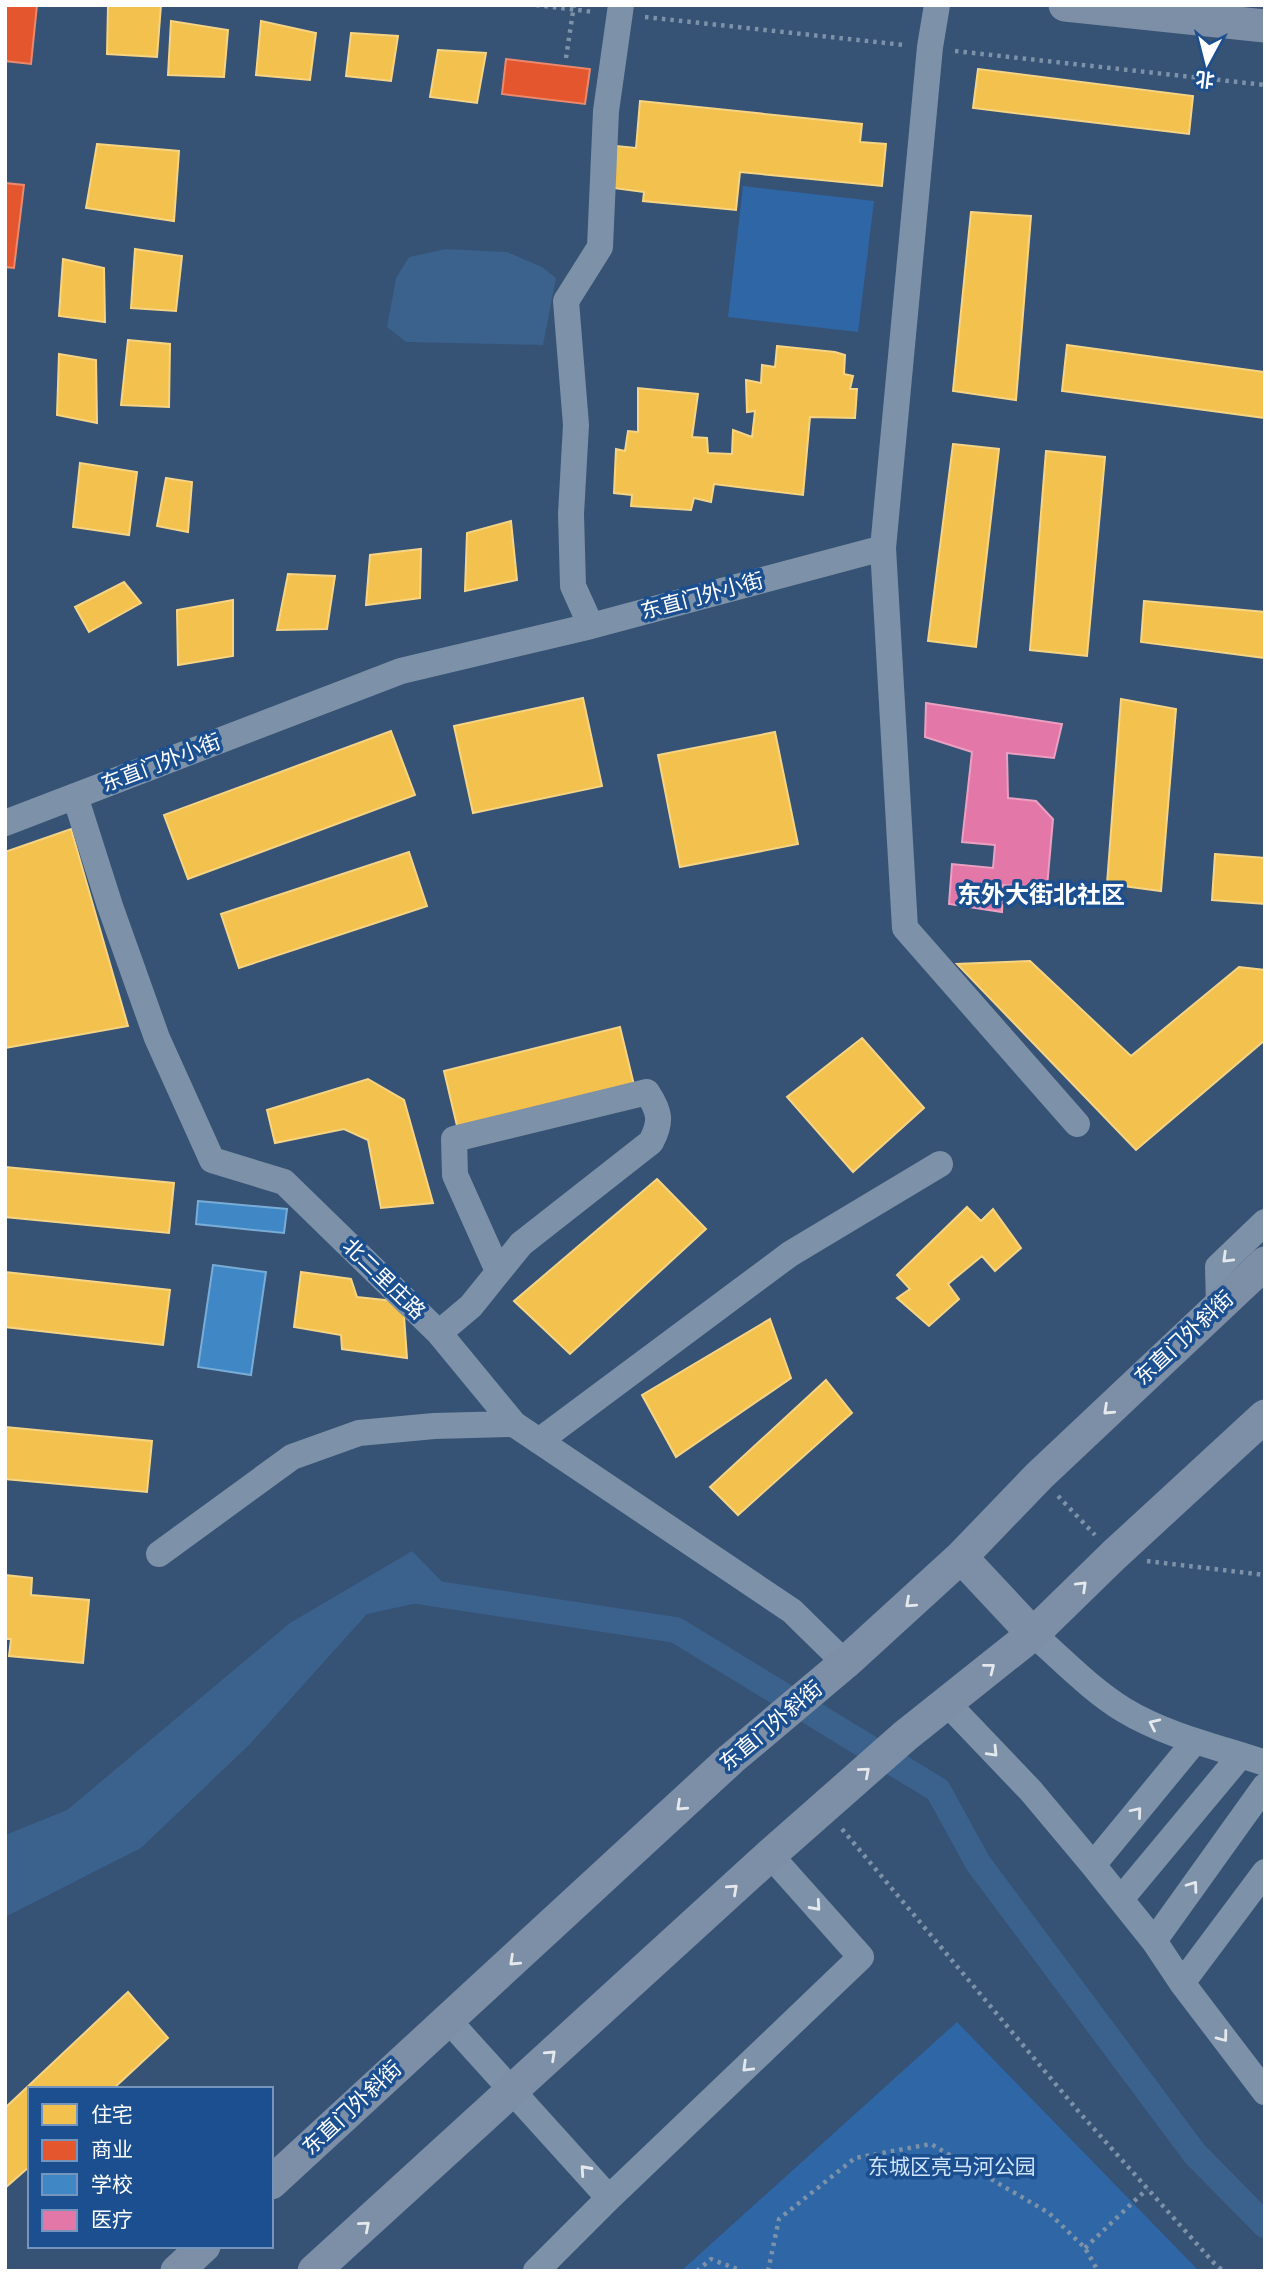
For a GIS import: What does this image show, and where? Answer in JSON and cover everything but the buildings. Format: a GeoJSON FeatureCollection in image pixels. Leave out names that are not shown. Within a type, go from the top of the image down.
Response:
{"type":"FeatureCollection","features":[{"type":"Feature","properties":{"kind":"main road"},"geometry":{"type":"LineString","coordinates":[[1065,5],[1265,26]]}},
{"type":"Feature","properties":{"kind":"main road","name":"东直门外斜街"},"geometry":{"type":"LineString","coordinates":[[273,2181],[731,1759],[845,1663],[961,1558],[1039,1476],[1265,1263]]}},
{"type":"Feature","properties":{"kind":"main road"},"geometry":{"type":"LineString","coordinates":[[314,2271],[770,1855],[905,1736],[1034,1634],[1114,1555],[1265,1416]]}},
{"type":"Feature","properties":{"kind":"main road"},"geometry":{"type":"LineString","coordinates":[[961,1558],[1034,1634]]}},
{"type":"Feature","properties":{"kind":"main road"},"geometry":{"type":"LineString","coordinates":[[177,2271],[202,2248]]}},
{"type":"Feature","properties":{"kind":"street"},"geometry":{"type":"LineString","coordinates":[[937,5],[930,47],[883,548],[905,928],[1077,1124]]}},
{"type":"Feature","properties":{"kind":"street"},"geometry":{"type":"LineString","coordinates":[[591,626],[573,586],[570,514],[576,425],[566,301],[600,247],[606,111],[620,10]]}},
{"type":"Feature","properties":{"kind":"street","name":"东直门外小街"},"geometry":{"type":"LineString","coordinates":[[5,823],[401,671],[591,626],[883,548]]}},
{"type":"Feature","properties":{"kind":"street","name":"北二里庄路"},"geometry":{"type":"LineString","coordinates":[[75,796],[110,906],[157,1038],[212,1160],[284,1182],[439,1333],[514,1424],[792,1611],[845,1663]]}},
{"type":"Feature","properties":{"kind":"street"},"geometry":{"type":"LineString","coordinates":[[439,1333],[471,1306],[521,1244],[651,1143],[659,1127],[657,1107],[647,1092],[454,1139],[455,1175],[498,1271]]}},
{"type":"Feature","properties":{"kind":"street"},"geometry":{"type":"LineString","coordinates":[[539,1441],[790,1254],[940,1164]]}},
{"type":"Feature","properties":{"kind":"street"},"geometry":{"type":"LineString","coordinates":[[1219,1306],[1217,1267],[1265,1222]]}},
{"type":"Feature","properties":{"kind":"street"},"geometry":{"type":"LineString","coordinates":[[159,1554],[292,1457],[359,1433],[434,1426],[514,1424]]}},
{"type":"Feature","properties":{"kind":"street"},"geometry":{"type":"LineString","coordinates":[[1034,1634],[1099,1693],[1126,1711],[1195,1741],[1253,1759],[1121,1899]]}},
{"type":"Feature","properties":{"kind":"street"},"geometry":{"type":"LineString","coordinates":[[946,1702],[1031,1791],[1121,1899],[1265,2092]]}},
{"type":"Feature","properties":{"kind":"street"},"geometry":{"type":"LineString","coordinates":[[1093,1865],[1195,1741]]}},
{"type":"Feature","properties":{"kind":"street"},"geometry":{"type":"LineString","coordinates":[[1154,1941],[1265,1786]]}},
{"type":"Feature","properties":{"kind":"street"},"geometry":{"type":"LineString","coordinates":[[536,2271],[861,1957],[770,1855]]}},
{"type":"Feature","properties":{"kind":"street"},"geometry":{"type":"LineString","coordinates":[[1182,1983],[1265,1872]]}},
{"type":"Feature","properties":{"kind":"street"},"geometry":{"type":"LineString","coordinates":[[449,2021],[609,2198]]}},
{"type":"Feature","properties":{"kind":"path"},"geometry":{"type":"LineString","coordinates":[[536,5],[620,10],[1265,85]]}},
{"type":"Feature","properties":{"kind":"path"},"geometry":{"type":"LineString","coordinates":[[566,58],[574,7]]}},
{"type":"Feature","properties":{"kind":"path"},"geometry":{"type":"LineString","coordinates":[[825,1807],[1079,2112],[1223,2271]]}},
{"type":"Feature","properties":{"kind":"path"},"geometry":{"type":"LineString","coordinates":[[768,2271],[779,2219],[855,2158],[931,2144],[1049,2213],[1085,2248],[1098,2271]]}},
{"type":"Feature","properties":{"kind":"path"},"geometry":{"type":"LineString","coordinates":[[1085,2248],[1147,2189]]}},
{"type":"Feature","properties":{"kind":"path"},"geometry":{"type":"LineString","coordinates":[[697,2271],[711,2259],[742,2271]]}},
{"type":"Feature","properties":{"kind":"green space"},"geometry":{"type":"Polygon","coordinates":[[[743,186],[874,201],[858,332],[728,317],[743,186]]]}},
{"type":"Feature","properties":{"kind":"green space","name":"东城区亮马河公园"},"geometry":{"type":"Polygon","coordinates":[[[957,2022],[1199,2271],[681,2271],[957,2022]]]}},
{"type":"Feature","properties":{"kind":"shaded area"},"geometry":{"type":"Polygon","coordinates":[[[446,249],[507,252],[542,267],[556,278],[543,345],[406,342],[387,327],[396,278],[409,257],[446,249]]]}},
{"type":"Feature","properties":{"kind":"shaded area"},"geometry":{"type":"Polygon","coordinates":[[[412,1551],[455,1595],[367,1614],[249,1745],[141,1848],[5,1917],[5,1835],[67,1810],[290,1623],[412,1551]]]}},
{"type":"Feature","properties":{"kind":"waterway"},"geometry":{"type":"LineString","coordinates":[[417,1591],[676,1630],[938,1790],[978,1863],[1195,2154],[1265,2225]]}},
{"type":"Feature","properties":{"kind":"district","name":"东外大街北社区"},"geometry":{"type":"Point","coordinates":[1041,895]}}]}
